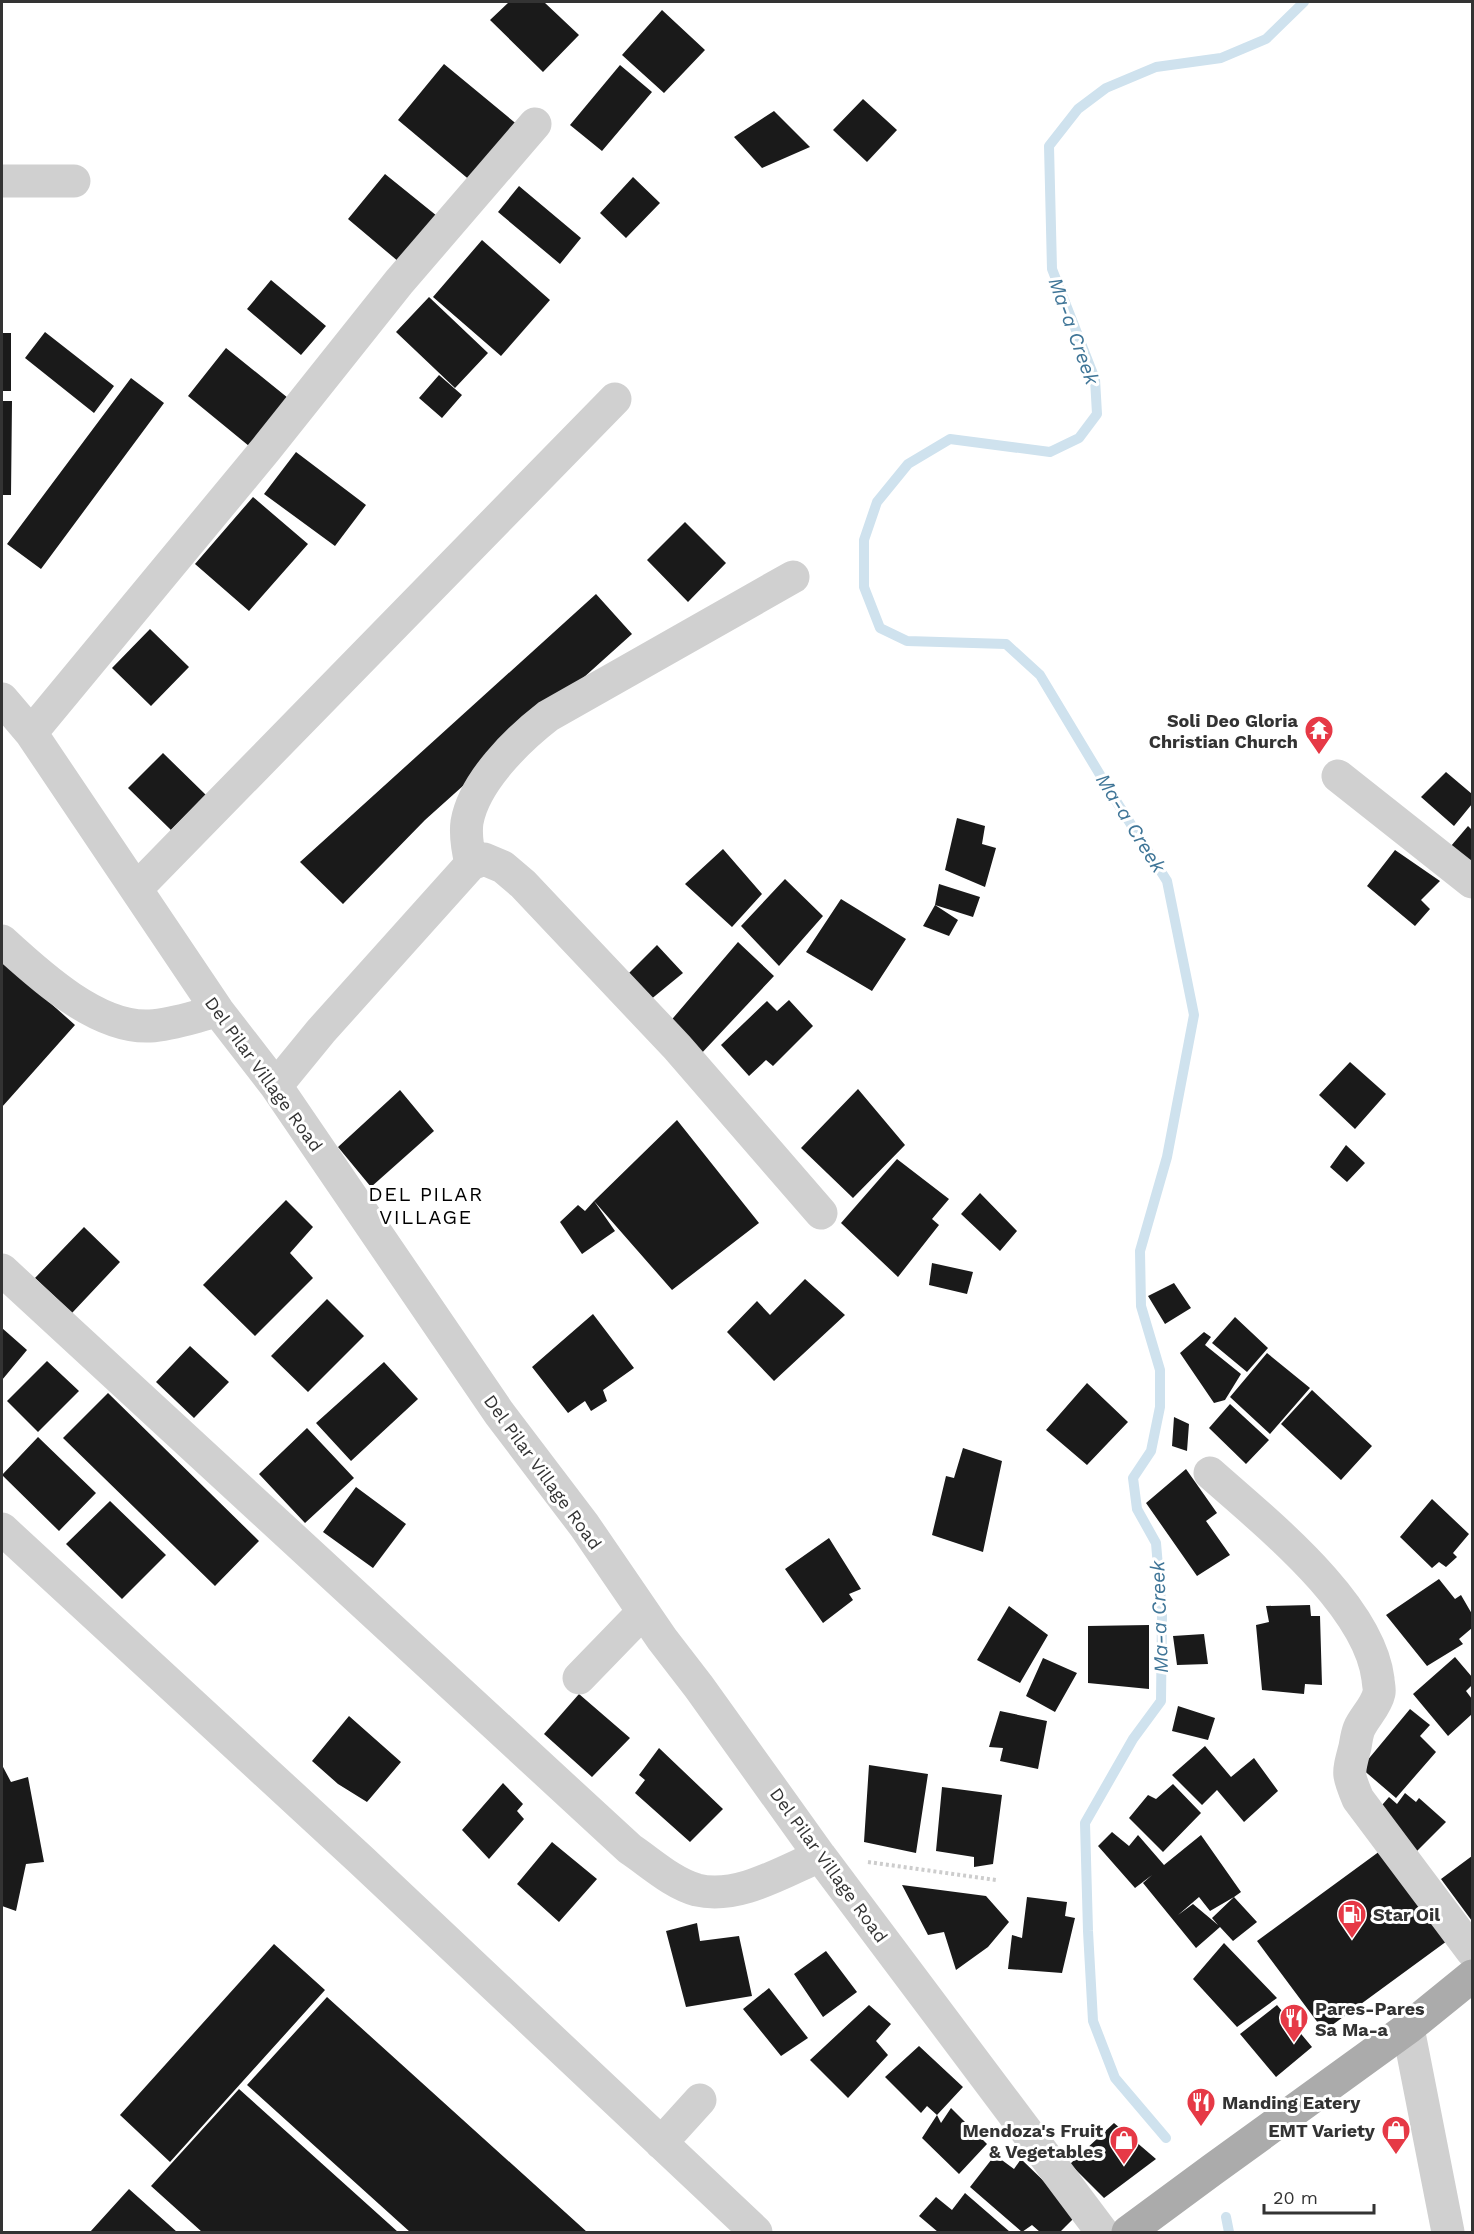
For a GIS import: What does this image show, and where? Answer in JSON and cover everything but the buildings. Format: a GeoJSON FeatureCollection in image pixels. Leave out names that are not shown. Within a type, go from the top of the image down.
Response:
{"type":"FeatureCollection","features":[{"type":"Feature","properties":{"kind":"main road"},"geometry":{"type":"LineString","coordinates":[[1128,2232],[1408,2028],[1473,1976]]}},
{"type":"Feature","properties":{"kind":"street"},"geometry":{"type":"LineString","coordinates":[[31,733],[266,449],[399,282],[535,124]]}},
{"type":"Feature","properties":{"kind":"street"},"geometry":{"type":"LineString","coordinates":[[2,181],[74,181]]}},
{"type":"Feature","properties":{"kind":"street"},"geometry":{"type":"LineString","coordinates":[[136,890],[615,399]]}},
{"type":"Feature","properties":{"kind":"street"},"geometry":{"type":"LineString","coordinates":[[471,864],[467,844],[467,822],[474,801],[490,773],[532,728],[548,716],[793,577]]}},
{"type":"Feature","properties":{"kind":"street","name":"Del Pilar Village Road"},"geometry":{"type":"LineString","coordinates":[[2,699],[31,733],[218,1011],[276,1086],[499,1413],[584,1525],[643,1612],[820,1856],[1102,2232]]}},
{"type":"Feature","properties":{"kind":"street"},"geometry":{"type":"LineString","coordinates":[[1338,776],[1473,882]]}},
{"type":"Feature","properties":{"kind":"street"},"geometry":{"type":"LineString","coordinates":[[276,1086],[321,1031],[471,864],[484,858],[503,867],[523,884],[670,1040],[821,1213]]}},
{"type":"Feature","properties":{"kind":"street"},"geometry":{"type":"LineString","coordinates":[[2,941],[51,985],[120,1023],[150,1026],[218,1011]]}},
{"type":"Feature","properties":{"kind":"street"},"geometry":{"type":"LineString","coordinates":[[2,1270],[630,1849],[672,1878],[698,1890],[723,1891],[747,1887],[820,1856]]}},
{"type":"Feature","properties":{"kind":"street"},"geometry":{"type":"LineString","coordinates":[[1210,1473],[1295,1548],[1365,1634],[1376,1663],[1379,1692],[1370,1714],[1359,1729],[1348,1768],[1351,1782],[1358,1799],[1473,1951]]}},
{"type":"Feature","properties":{"kind":"street"},"geometry":{"type":"LineString","coordinates":[[2,1529],[353,1852],[756,2232]]}},
{"type":"Feature","properties":{"kind":"street"},"geometry":{"type":"LineString","coordinates":[[579,1678],[643,1612]]}},
{"type":"Feature","properties":{"kind":"street"},"geometry":{"type":"LineString","coordinates":[[1408,2028],[1448,2232]]}},
{"type":"Feature","properties":{"kind":"street"},"geometry":{"type":"LineString","coordinates":[[661,2143],[700,2100]]}},
{"type":"Feature","properties":{"kind":"path"},"geometry":{"type":"LineString","coordinates":[[820,1856],[996,1880]]}},
{"type":"Feature","properties":{"kind":"waterway","name":"Ma-a Creek"},"geometry":{"type":"LineString","coordinates":[[1166,2138],[1115,2078],[1093,2021],[1085,1823],[1133,1739],[1161,1701],[1162,1614],[1156,1543],[1137,1509],[1133,1478],[1151,1451],[1160,1407],[1160,1370],[1141,1306],[1140,1251],[1167,1157],[1194,1015],[1167,881],[1040,675],[1006,644],[907,641],[880,628],[864,587],[864,540],[877,502],[908,464],[950,439],[1050,452],[1079,438],[1097,414],[1095,379],[1052,269],[1049,146],[1078,109],[1106,88],[1156,67],[1221,58],[1266,39],[1304,2]]}},
{"type":"Feature","properties":{"kind":"waterway","name":"Ma-a Creek"},"geometry":{"type":"LineString","coordinates":[[1226,2217],[1229,2232]]}},
{"type":"Feature","properties":{"kind":"place","name":"Soli Deo Gloria Christian Church"},"geometry":{"type":"Point","coordinates":[1319,756]}},
{"type":"Feature","properties":{"kind":"place","name":"Star Oil"},"geometry":{"type":"Point","coordinates":[1352,1940]}},
{"type":"Feature","properties":{"kind":"place","name":"Pares-Pares Sa Ma-a"},"geometry":{"type":"Point","coordinates":[1294,2044]}},
{"type":"Feature","properties":{"kind":"place","name":"Manding Eatery"},"geometry":{"type":"Point","coordinates":[1201,2128]}},
{"type":"Feature","properties":{"kind":"place","name":"EMT Variety"},"geometry":{"type":"Point","coordinates":[1396,2156]}},
{"type":"Feature","properties":{"kind":"place","name":"Mendoza's Fruit & Vegetables"},"geometry":{"type":"Point","coordinates":[1124,2166]}},
{"type":"Feature","properties":{"kind":"district","name":"DEL PILAR VILLAGE"},"geometry":{"type":"Point","coordinates":[426,1206]}}]}
